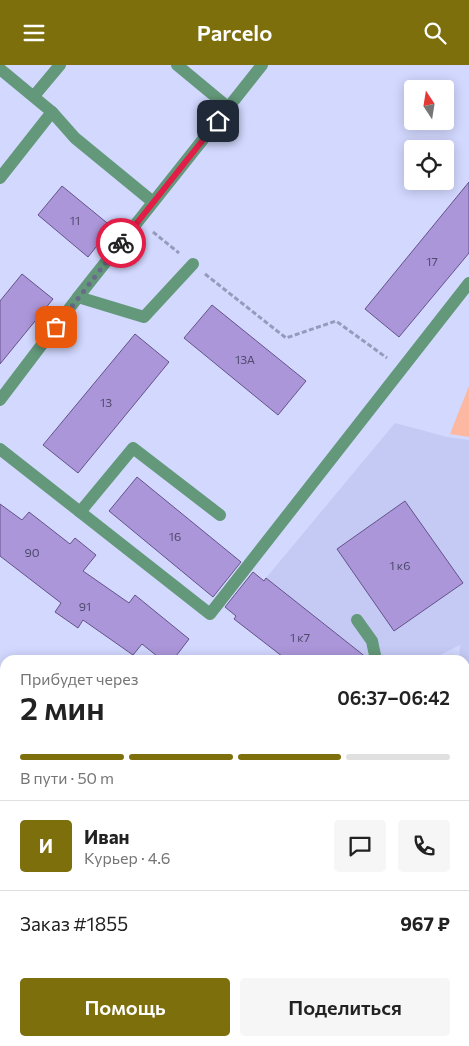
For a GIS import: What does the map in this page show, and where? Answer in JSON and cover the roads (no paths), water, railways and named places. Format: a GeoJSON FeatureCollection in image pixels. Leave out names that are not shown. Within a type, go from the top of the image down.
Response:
{"type":"FeatureCollection","features":[{"type":"Feature","properties":{"kind":"street"},"geometry":{"type":"LineString","coordinates":[[34,97],[60,65]]}},
{"type":"Feature","properties":{"kind":"street"},"geometry":{"type":"LineString","coordinates":[[177,65],[229,108]]}},
{"type":"Feature","properties":{"kind":"street"},"geometry":{"type":"LineString","coordinates":[[0,400],[138,220],[262,65]]}},
{"type":"Feature","properties":{"kind":"street"},"geometry":{"type":"LineString","coordinates":[[0,69],[52,112],[75,138],[153,202]]}},
{"type":"Feature","properties":{"kind":"street"},"geometry":{"type":"LineString","coordinates":[[0,179],[52,112]]}},
{"type":"Feature","properties":{"kind":"street"},"geometry":{"type":"LineString","coordinates":[[78,297],[144,317],[193,264]]}},
{"type":"Feature","properties":{"kind":"street"},"geometry":{"type":"LineString","coordinates":[[0,449],[210,614],[469,283]]}},
{"type":"Feature","properties":{"kind":"street"},"geometry":{"type":"LineString","coordinates":[[80,512],[133,447],[220,515]]}},
{"type":"Feature","properties":{"kind":"street"},"geometry":{"type":"LineString","coordinates":[[357,620],[372,641],[375,655]]}}]}
